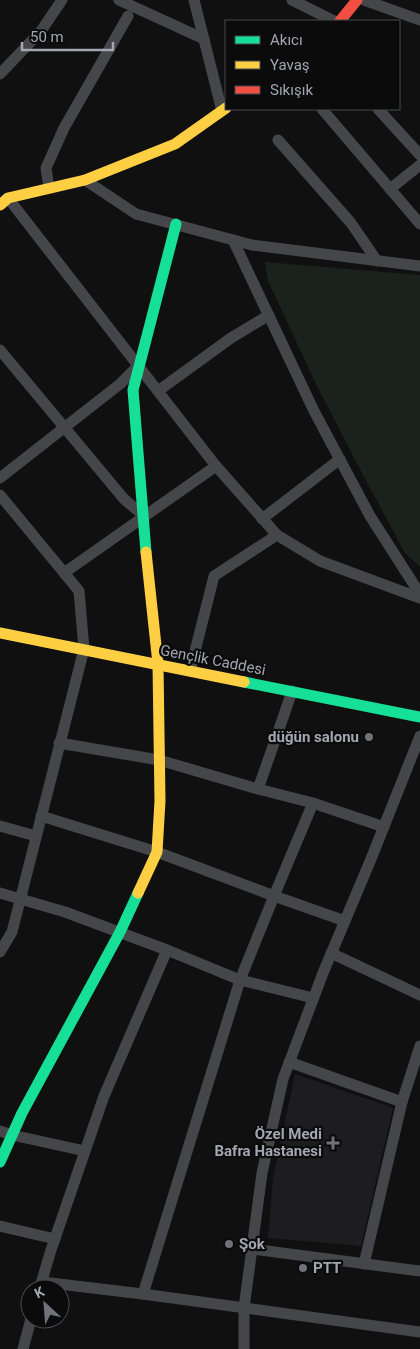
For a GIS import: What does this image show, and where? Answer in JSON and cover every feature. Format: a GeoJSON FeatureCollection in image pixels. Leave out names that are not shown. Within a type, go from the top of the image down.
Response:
{"type":"FeatureCollection","features":[{"type":"Feature","properties":{"kind":"street"},"geometry":{"type":"LineString","coordinates":[[0,74],[41,31],[62,0]]}},
{"type":"Feature","properties":{"kind":"street"},"geometry":{"type":"LineString","coordinates":[[118,0],[204,38]]}},
{"type":"Feature","properties":{"kind":"street"},"geometry":{"type":"LineString","coordinates":[[194,0],[224,109],[176,144],[85,180],[3,200],[138,366],[216,466],[276,535],[320,561],[420,598]]}},
{"type":"Feature","properties":{"kind":"street"},"geometry":{"type":"LineString","coordinates":[[292,0],[332,20]]}},
{"type":"Feature","properties":{"kind":"street"},"geometry":{"type":"LineString","coordinates":[[341,20],[357,0]]}},
{"type":"Feature","properties":{"kind":"street"},"geometry":{"type":"LineString","coordinates":[[364,0],[420,20]]}},
{"type":"Feature","properties":{"kind":"street"},"geometry":{"type":"LineString","coordinates":[[49,188],[46,168],[64,128],[128,16]]}},
{"type":"Feature","properties":{"kind":"street"},"geometry":{"type":"LineString","coordinates":[[323,110],[420,224]]}},
{"type":"Feature","properties":{"kind":"street"},"geometry":{"type":"LineString","coordinates":[[379,110],[420,155]]}},
{"type":"Feature","properties":{"kind":"street"},"geometry":{"type":"LineString","coordinates":[[278,140],[351,223],[377,261]]}},
{"type":"Feature","properties":{"kind":"street"},"geometry":{"type":"LineString","coordinates":[[390,189],[420,166]]}},
{"type":"Feature","properties":{"kind":"street"},"geometry":{"type":"LineString","coordinates":[[85,180],[136,214],[252,245],[420,266]]}},
{"type":"Feature","properties":{"kind":"street"},"geometry":{"type":"LineString","coordinates":[[0,1162],[22,1113],[120,932],[157,852],[160,801],[158,664],[145,540],[133,390],[176,224]]}},
{"type":"Feature","properties":{"kind":"street"},"geometry":{"type":"LineString","coordinates":[[233,240],[314,411],[370,516],[420,594]]}},
{"type":"Feature","properties":{"kind":"street"},"geometry":{"type":"LineString","coordinates":[[158,391],[231,338],[269,315]]}},
{"type":"Feature","properties":{"kind":"street"},"geometry":{"type":"LineString","coordinates":[[0,350],[124,499],[144,516]]}},
{"type":"Feature","properties":{"kind":"street"},"geometry":{"type":"LineString","coordinates":[[0,478],[120,384],[138,366]]}},
{"type":"Feature","properties":{"kind":"street"},"geometry":{"type":"LineString","coordinates":[[262,519],[340,459]]}},
{"type":"Feature","properties":{"kind":"street"},"geometry":{"type":"LineString","coordinates":[[64,573],[216,466]]}},
{"type":"Feature","properties":{"kind":"street"},"geometry":{"type":"LineString","coordinates":[[0,495],[79,591],[84,649],[12,932],[0,952]]}},
{"type":"Feature","properties":{"kind":"street"},"geometry":{"type":"LineString","coordinates":[[190,670],[214,576],[276,535]]}},
{"type":"Feature","properties":{"kind":"street","name":"Gençlik Caddesi"},"geometry":{"type":"LineString","coordinates":[[0,633],[420,716]]}},
{"type":"Feature","properties":{"kind":"street"},"geometry":{"type":"LineString","coordinates":[[258,789],[292,691]]}},
{"type":"Feature","properties":{"kind":"street"},"geometry":{"type":"LineString","coordinates":[[244,1349],[244,1308],[262,1173],[283,1079],[313,998],[420,736]]}},
{"type":"Feature","properties":{"kind":"street"},"geometry":{"type":"LineString","coordinates":[[60,743],[160,760],[313,803],[384,827]]}},
{"type":"Feature","properties":{"kind":"street"},"geometry":{"type":"LineString","coordinates":[[143,1294],[240,980],[313,803]]}},
{"type":"Feature","properties":{"kind":"street"},"geometry":{"type":"LineString","coordinates":[[41,816],[157,852],[345,921]]}},
{"type":"Feature","properties":{"kind":"street"},"geometry":{"type":"LineString","coordinates":[[0,826],[36,836]]}},
{"type":"Feature","properties":{"kind":"street"},"geometry":{"type":"LineString","coordinates":[[0,893],[65,912],[167,950],[240,980],[313,998]]}},
{"type":"Feature","properties":{"kind":"street"},"geometry":{"type":"LineString","coordinates":[[43,1279],[104,1096],[167,950]]}},
{"type":"Feature","properties":{"kind":"street"},"geometry":{"type":"LineString","coordinates":[[331,954],[420,995]]}},
{"type":"Feature","properties":{"kind":"street"},"geometry":{"type":"LineString","coordinates":[[364,1264],[402,1102],[420,1046]]}},
{"type":"Feature","properties":{"kind":"street"},"geometry":{"type":"LineString","coordinates":[[289,1062],[402,1102]]}},
{"type":"Feature","properties":{"kind":"street"},"geometry":{"type":"LineString","coordinates":[[0,1131],[12,1136],[85,1152]]}},
{"type":"Feature","properties":{"kind":"street"},"geometry":{"type":"LineString","coordinates":[[0,1226],[55,1238]]}},
{"type":"Feature","properties":{"kind":"street"},"geometry":{"type":"LineString","coordinates":[[252,1250],[420,1271]]}},
{"type":"Feature","properties":{"kind":"street"},"geometry":{"type":"LineString","coordinates":[[70,1288],[143,1294],[420,1332]]}},
{"type":"Feature","properties":{"kind":"street"},"geometry":{"type":"LineString","coordinates":[[23,1349],[28,1329]]}},
{"type":"Feature","properties":{"kind":"shaded area"},"geometry":{"type":"Polygon","coordinates":[[[265,262],[420,275],[420,567],[405,553],[315,382],[268,281],[265,262]]]}},
{"type":"Feature","properties":{"kind":"shaded area","name":"Özel Medi Bafra Hastanesi"},"geometry":{"type":"Polygon","coordinates":[[[295,1074],[393,1108],[361,1246],[268,1238],[273,1179],[295,1074]]]}},
{"type":"Feature","properties":{"kind":"traffic: fast"},"geometry":{"type":"LineString","coordinates":[[146,552],[133,390],[176,224]]}},
{"type":"Feature","properties":{"kind":"traffic: fast"},"geometry":{"type":"LineString","coordinates":[[244,682],[420,717]]}},
{"type":"Feature","properties":{"kind":"traffic: fast"},"geometry":{"type":"LineString","coordinates":[[0,1162],[22,1113],[120,932],[138,893]]}},
{"type":"Feature","properties":{"kind":"traffic: slow"},"geometry":{"type":"LineString","coordinates":[[0,205],[8,198],[85,180],[175,144],[225,109]]}},
{"type":"Feature","properties":{"kind":"traffic: slow"},"geometry":{"type":"LineString","coordinates":[[138,893],[157,852],[160,801],[158,664],[146,552]]}},
{"type":"Feature","properties":{"kind":"traffic: slow"},"geometry":{"type":"LineString","coordinates":[[0,633],[244,682]]}},
{"type":"Feature","properties":{"kind":"traffic: jam"},"geometry":{"type":"LineString","coordinates":[[341,20],[357,0]]}},
{"type":"Feature","properties":{"kind":"place","name":"düğün salonu"},"geometry":{"type":"Point","coordinates":[369,737]}},
{"type":"Feature","properties":{"kind":"place","name":"Özel Medi Bafra Hastanesi"},"geometry":{"type":"Point","coordinates":[333,1143]}},
{"type":"Feature","properties":{"kind":"place","name":"Şok"},"geometry":{"type":"Point","coordinates":[229,1244]}},
{"type":"Feature","properties":{"kind":"place","name":"PTT"},"geometry":{"type":"Point","coordinates":[303,1268]}}]}
